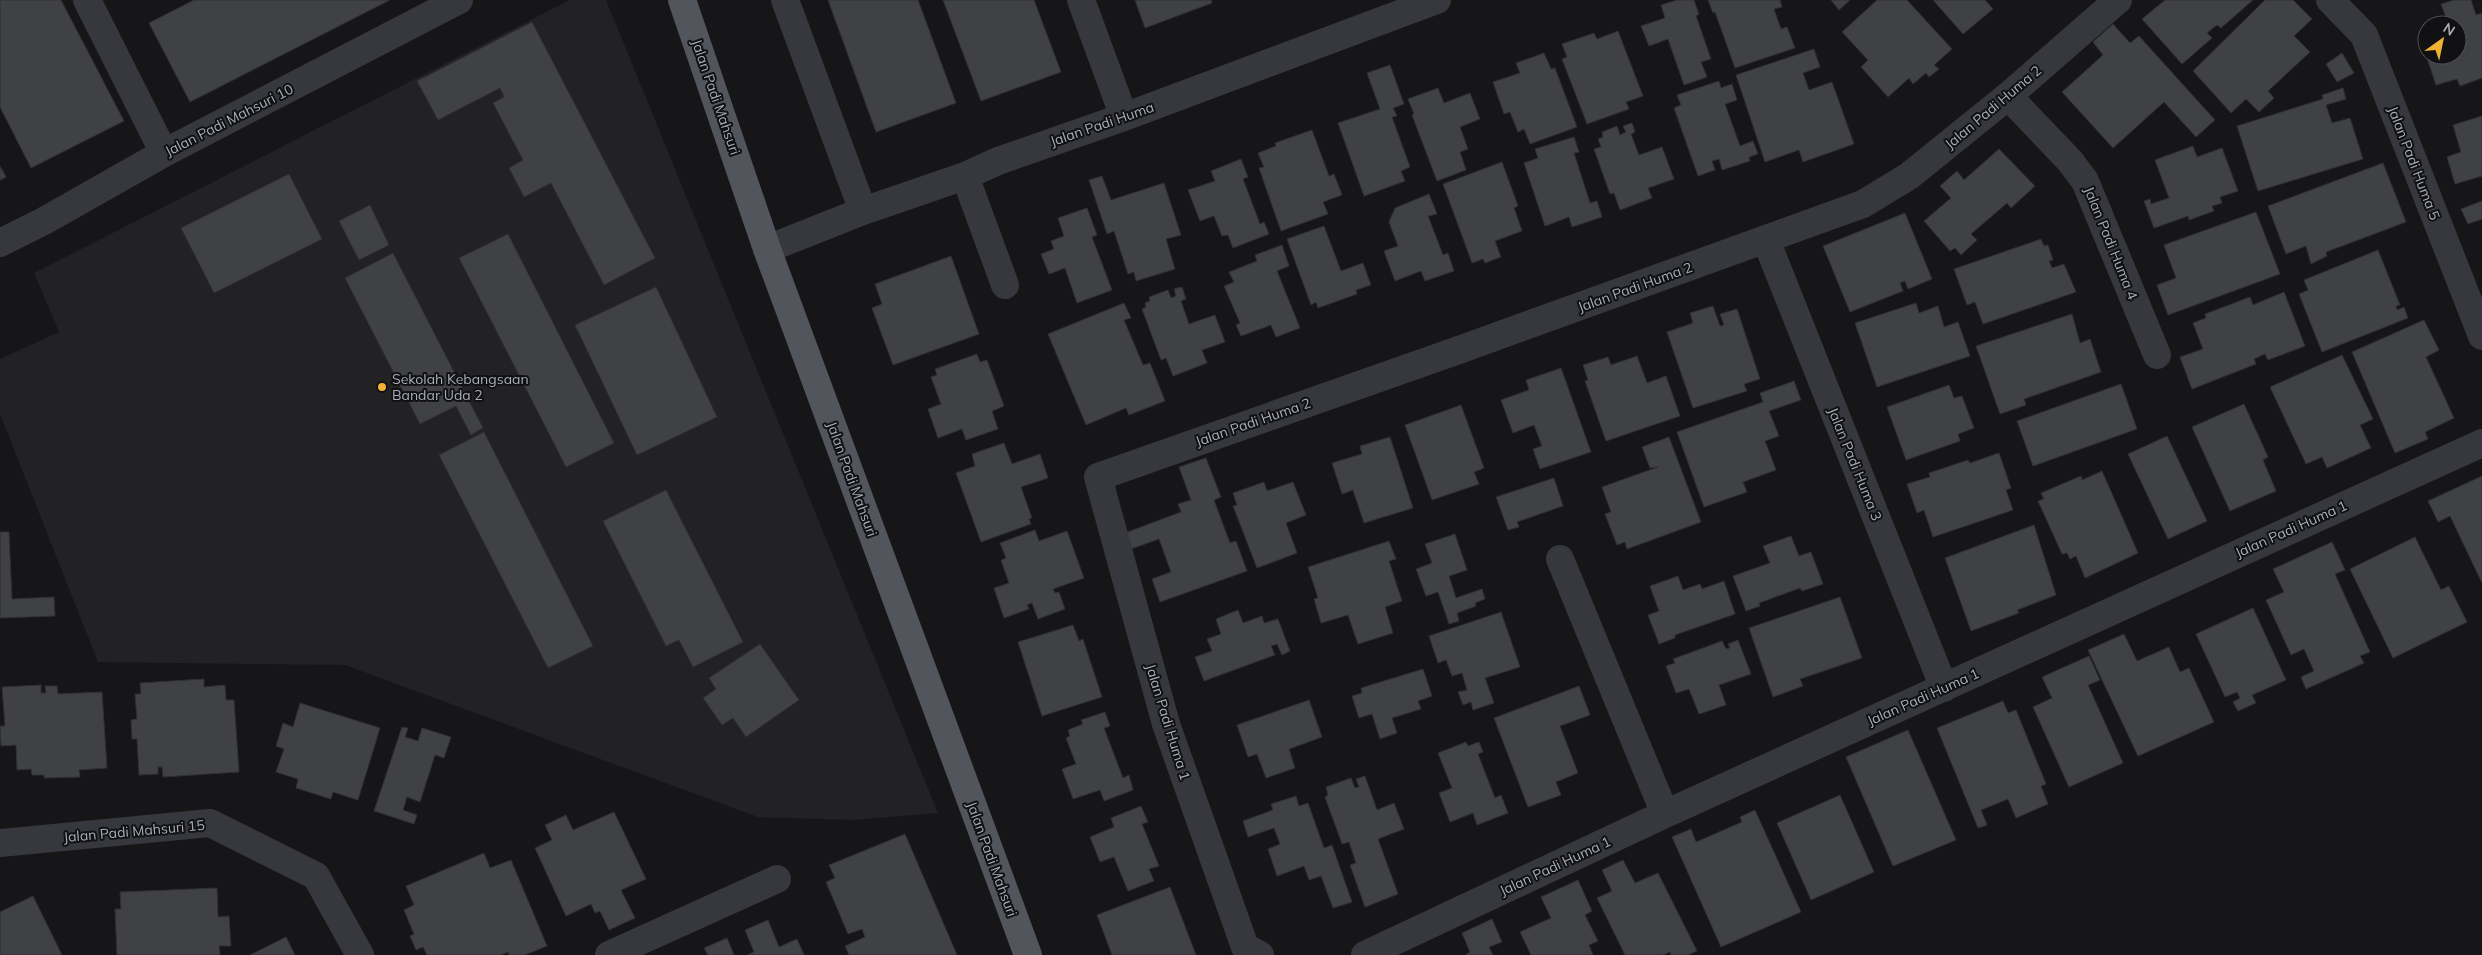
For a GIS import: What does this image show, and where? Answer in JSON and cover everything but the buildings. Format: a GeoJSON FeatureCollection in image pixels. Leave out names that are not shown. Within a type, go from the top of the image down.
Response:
{"type":"FeatureCollection","features":[{"type":"Feature","properties":{"kind":"main road","name":"Jalan Padi Mahsuri"},"geometry":{"type":"LineString","coordinates":[[682,0],[767,249],[1028,955]]}},
{"type":"Feature","properties":{"kind":"street"},"geometry":{"type":"LineString","coordinates":[[87,0],[164,153]]}},
{"type":"Feature","properties":{"kind":"street","name":"Jalan Padi Mahsuri 10"},"geometry":{"type":"LineString","coordinates":[[0,243],[44,221],[164,153],[459,0]]}},
{"type":"Feature","properties":{"kind":"street"},"geometry":{"type":"LineString","coordinates":[[785,0],[863,211]]}},
{"type":"Feature","properties":{"kind":"street"},"geometry":{"type":"LineString","coordinates":[[1081,0],[1124,117]]}},
{"type":"Feature","properties":{"kind":"street","name":"Jalan Padi Huma"},"geometry":{"type":"LineString","coordinates":[[767,249],[863,211],[965,176],[998,160],[1124,117],[1390,8],[1437,0]]}},
{"type":"Feature","properties":{"kind":"street","name":"Jalan Padi Huma 2"},"geometry":{"type":"LineString","coordinates":[[1098,477],[1863,204],[1909,176],[2008,96],[2118,0]]}},
{"type":"Feature","properties":{"kind":"street","name":"Jalan Padi Huma 5"},"geometry":{"type":"LineString","coordinates":[[2330,0],[2364,35],[2482,336]]}},
{"type":"Feature","properties":{"kind":"street","name":"Jalan Padi Huma 4"},"geometry":{"type":"LineString","coordinates":[[2008,96],[2070,161],[2085,181],[2157,355]]}},
{"type":"Feature","properties":{"kind":"street"},"geometry":{"type":"LineString","coordinates":[[965,176],[1005,285]]}},
{"type":"Feature","properties":{"kind":"street","name":"Jalan Padi Huma 3"},"geometry":{"type":"LineString","coordinates":[[1766,240],[1944,688]]}},
{"type":"Feature","properties":{"kind":"street","name":"Jalan Padi Huma 1"},"geometry":{"type":"LineString","coordinates":[[1365,955],[1665,814],[2482,443]]}},
{"type":"Feature","properties":{"kind":"street","name":"Jalan Padi Huma 1"},"geometry":{"type":"LineString","coordinates":[[1098,477],[1166,724],[1245,947],[1260,955]]}},
{"type":"Feature","properties":{"kind":"street"},"geometry":{"type":"LineString","coordinates":[[1560,559],[1665,814]]}},
{"type":"Feature","properties":{"kind":"street","name":"Jalan Padi Mahsuri 15"},"geometry":{"type":"LineString","coordinates":[[0,844],[210,823],[316,876],[360,955]]}},
{"type":"Feature","properties":{"kind":"street"},"geometry":{"type":"LineString","coordinates":[[609,955],[777,879]]}},
{"type":"Feature","properties":{"kind":"shaded area","name":"Sekolah Kebangsaan Bandar Uda 2"},"geometry":{"type":"Polygon","coordinates":[[[570,0],[606,0],[938,813],[854,820],[758,817],[345,665],[98,662],[0,414],[0,359],[59,332],[34,273],[570,0]]]}},
{"type":"Feature","properties":{"kind":"place","name":"Sekolah Kebangsaan Bandar Uda 2"},"geometry":{"type":"Point","coordinates":[382,387]}}]}
